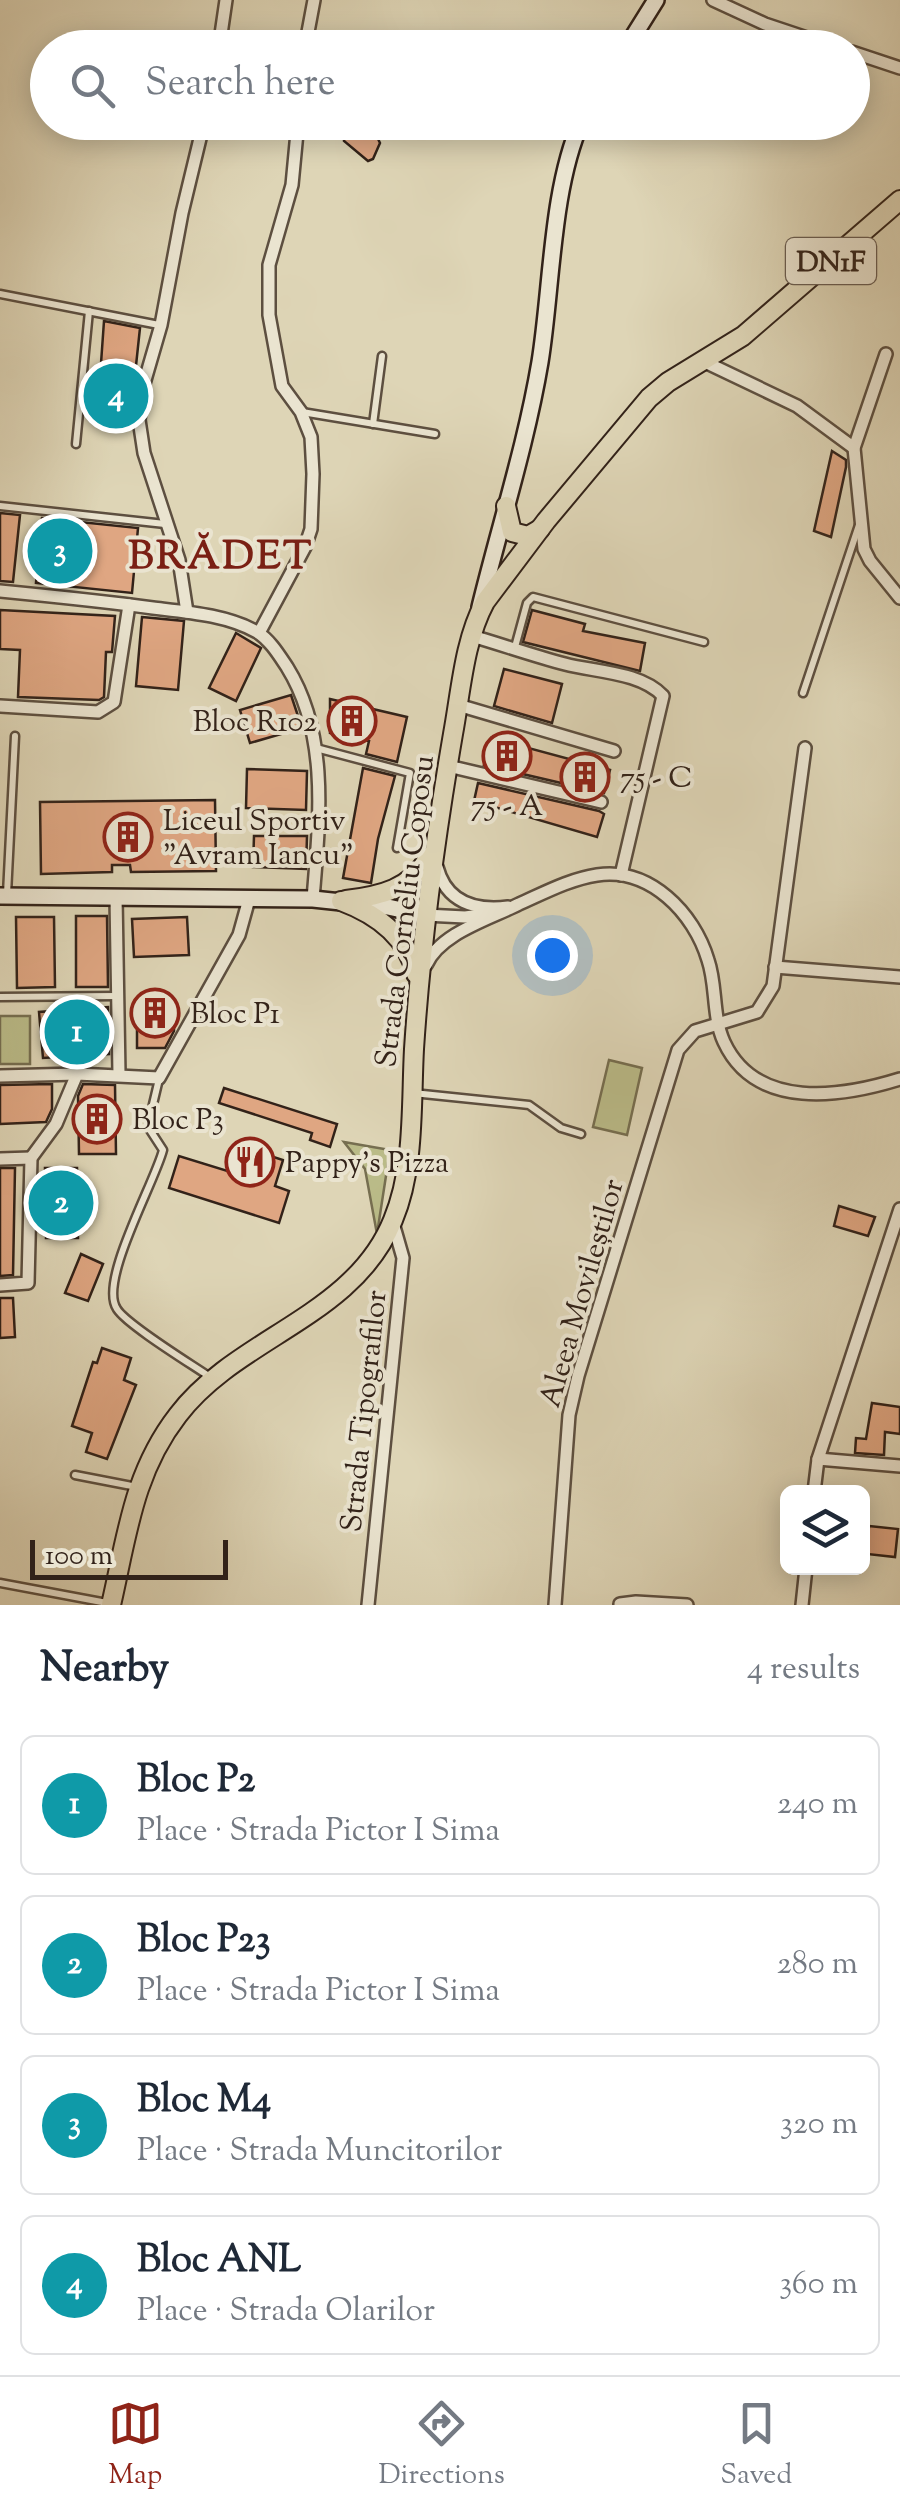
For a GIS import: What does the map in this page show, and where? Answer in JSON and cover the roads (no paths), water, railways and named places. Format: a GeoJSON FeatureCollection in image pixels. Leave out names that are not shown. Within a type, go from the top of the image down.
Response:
{"type":"FeatureCollection","features":[{"type":"Feature","properties":{"kind":"main road","name":"DN1F"},"geometry":{"type":"LineString","coordinates":[[705,362],[761,320],[900,200]]}},
{"type":"Feature","properties":{"kind":"main road"},"geometry":{"type":"LineString","coordinates":[[478,616],[494,588],[540,528],[649,398],[668,382],[705,362]]}},
{"type":"Feature","properties":{"kind":"main road"},"geometry":{"type":"LineString","coordinates":[[506,506],[512,532],[528,536],[540,528]]}},
{"type":"Feature","properties":{"kind":"main road","name":"Strada Corneliu Coposu"},"geometry":{"type":"LineString","coordinates":[[111,1604],[137,1487],[177,1416],[212,1379],[342,1289],[378,1250],[392,1222],[407,1164],[418,989],[435,842],[458,705],[478,616]]}},
{"type":"Feature","properties":{"kind":"main road"},"geometry":{"type":"LineString","coordinates":[[342,901],[371,897],[406,883],[418,874],[435,842]]}},
{"type":"Feature","properties":{"kind":"main road"},"geometry":{"type":"LineString","coordinates":[[342,901],[378,918],[401,940],[410,955],[418,989]]}},
{"type":"Feature","properties":{"kind":"street"},"geometry":{"type":"LineString","coordinates":[[221,30],[226,0]]}},
{"type":"Feature","properties":{"kind":"street"},"geometry":{"type":"LineString","coordinates":[[308,30],[314,0]]}},
{"type":"Feature","properties":{"kind":"street"},"geometry":{"type":"LineString","coordinates":[[637,30],[656,0]]}},
{"type":"Feature","properties":{"kind":"street"},"geometry":{"type":"LineString","coordinates":[[713,0],[783,30]]}},
{"type":"Feature","properties":{"kind":"street"},"geometry":{"type":"LineString","coordinates":[[870,58],[900,68]]}},
{"type":"Feature","properties":{"kind":"street"},"geometry":{"type":"LineString","coordinates":[[188,612],[179,560],[144,453],[139,420],[143,386],[161,325],[200,140]]}},
{"type":"Feature","properties":{"kind":"street"},"geometry":{"type":"LineString","coordinates":[[259,633],[311,529],[311,437],[301,412],[282,386],[269,314],[269,265],[292,184],[296,140]]}},
{"type":"Feature","properties":{"kind":"street","name":"Strada Corneliu Coposu"},"geometry":{"type":"LineString","coordinates":[[478,616],[531,408],[564,181],[574,140]]}},
{"type":"Feature","properties":{"kind":"street"},"geometry":{"type":"LineString","coordinates":[[886,354],[854,448],[859,524],[870,561],[900,598]]}},
{"type":"Feature","properties":{"kind":"street"},"geometry":{"type":"LineString","coordinates":[[705,362],[797,406],[854,448]]}},
{"type":"Feature","properties":{"kind":"street"},"geometry":{"type":"LineString","coordinates":[[0,590],[188,612],[259,633],[277,650],[296,682],[315,748],[320,820],[312,900]]}},
{"type":"Feature","properties":{"kind":"street"},"geometry":{"type":"LineString","coordinates":[[0,706],[98,712],[106,709],[114,702],[129,605]]}},
{"type":"Feature","properties":{"kind":"street"},"geometry":{"type":"LineString","coordinates":[[472,636],[632,678],[660,691],[663,696],[621,875]]}},
{"type":"Feature","properties":{"kind":"street"},"geometry":{"type":"LineString","coordinates":[[458,705],[614,751]]}},
{"type":"Feature","properties":{"kind":"street"},"geometry":{"type":"LineString","coordinates":[[805,748],[776,967],[900,978]]}},
{"type":"Feature","properties":{"kind":"street"},"geometry":{"type":"LineString","coordinates":[[448,766],[601,802]]}},
{"type":"Feature","properties":{"kind":"street"},"geometry":{"type":"LineString","coordinates":[[435,842],[440,878],[453,896],[477,908],[517,906]]}},
{"type":"Feature","properties":{"kind":"street"},"geometry":{"type":"LineString","coordinates":[[418,989],[436,949],[570,882],[599,874],[621,875],[666,896],[697,931],[709,962],[724,1042],[750,1072],[773,1086],[818,1096],[900,1079]]}},
{"type":"Feature","properties":{"kind":"street"},"geometry":{"type":"LineString","coordinates":[[3,896],[342,901],[426,915],[465,917],[517,906]]}},
{"type":"Feature","properties":{"kind":"street"},"geometry":{"type":"LineString","coordinates":[[116,897],[119,1074]]}},
{"type":"Feature","properties":{"kind":"street"},"geometry":{"type":"LineString","coordinates":[[0,1076],[119,1074],[159,1078],[240,934],[249,899]]}},
{"type":"Feature","properties":{"kind":"street","name":"Aleea Movileștilor"},"geometry":{"type":"LineString","coordinates":[[555,1605],[569,1415],[678,1050],[695,1031],[757,1012],[773,986],[776,967]]}},
{"type":"Feature","properties":{"kind":"street"},"geometry":{"type":"LineString","coordinates":[[0,1285],[22,1285],[31,1275],[31,1158],[56,1124],[77,1074]]}},
{"type":"Feature","properties":{"kind":"street"},"geometry":{"type":"LineString","coordinates":[[0,1159],[31,1158]]}},
{"type":"Feature","properties":{"kind":"street"},"geometry":{"type":"LineString","coordinates":[[815,1485],[818,1459],[900,1210]]}},
{"type":"Feature","properties":{"kind":"street","name":"Strada Tipografilor"},"geometry":{"type":"LineString","coordinates":[[368,1605],[403,1258],[392,1222]]}},
{"type":"Feature","properties":{"kind":"street"},"geometry":{"type":"LineString","coordinates":[[818,1459],[900,1466]]}},
{"type":"Feature","properties":{"kind":"street"},"geometry":{"type":"LineString","coordinates":[[802,1605],[805,1575]]}},
{"type":"Feature","properties":{"kind":"street"},"geometry":{"type":"LineString","coordinates":[[620,1604],[686,1605]]}},
{"type":"Feature","properties":{"kind":"lane"},"geometry":{"type":"LineString","coordinates":[[0,294],[161,325]]}},
{"type":"Feature","properties":{"kind":"lane"},"geometry":{"type":"LineString","coordinates":[[76,444],[89,312]]}},
{"type":"Feature","properties":{"kind":"lane"},"geometry":{"type":"LineString","coordinates":[[373,424],[382,356]]}},
{"type":"Feature","properties":{"kind":"lane"},"geometry":{"type":"LineString","coordinates":[[301,412],[434,434]]}},
{"type":"Feature","properties":{"kind":"lane"},"geometry":{"type":"LineString","coordinates":[[0,506],[166,524]]}},
{"type":"Feature","properties":{"kind":"lane"},"geometry":{"type":"LineString","coordinates":[[802,693],[859,524]]}},
{"type":"Feature","properties":{"kind":"lane"},"geometry":{"type":"LineString","coordinates":[[514,648],[533,597],[704,642]]}},
{"type":"Feature","properties":{"kind":"lane"},"geometry":{"type":"LineString","coordinates":[[3,896],[15,736]]}},
{"type":"Feature","properties":{"kind":"lane"},"geometry":{"type":"LineString","coordinates":[[315,748],[410,773],[397,848]]}},
{"type":"Feature","properties":{"kind":"lane"},"geometry":{"type":"LineString","coordinates":[[0,997],[117,996]]}},
{"type":"Feature","properties":{"kind":"lane"},"geometry":{"type":"LineString","coordinates":[[159,1078],[148,1121],[163,1150],[121,1257],[112,1295],[120,1314],[212,1379]]}},
{"type":"Feature","properties":{"kind":"lane"},"geometry":{"type":"LineString","coordinates":[[412,1093],[529,1105],[561,1128],[581,1134]]}},
{"type":"Feature","properties":{"kind":"lane"},"geometry":{"type":"LineString","coordinates":[[74,1475],[137,1487]]}},
{"type":"Feature","properties":{"kind":"lane"},"geometry":{"type":"LineString","coordinates":[[0,1583],[111,1604]]}},
{"type":"Feature","properties":{"kind":"place","name":"Bloc ANL"},"geometry":{"type":"Point","coordinates":[116,396]}},
{"type":"Feature","properties":{"kind":"place","name":"Bloc M4"},"geometry":{"type":"Point","coordinates":[60,551]}},
{"type":"Feature","properties":{"kind":"place","name":"Bloc R102"},"geometry":{"type":"Point","coordinates":[352,721]}},
{"type":"Feature","properties":{"kind":"place","name":"75 - A"},"geometry":{"type":"Point","coordinates":[507,756]}},
{"type":"Feature","properties":{"kind":"place","name":"75 - C"},"geometry":{"type":"Point","coordinates":[585,777]}},
{"type":"Feature","properties":{"kind":"place","name":"Liceul Sportiv \"Avram Iancu\""},"geometry":{"type":"Point","coordinates":[128,837]}},
{"type":"Feature","properties":{"kind":"place","name":"Bloc P1"},"geometry":{"type":"Point","coordinates":[155,1013]}},
{"type":"Feature","properties":{"kind":"place","name":"Bloc P2"},"geometry":{"type":"Point","coordinates":[77,1032]}},
{"type":"Feature","properties":{"kind":"place","name":"Bloc P3"},"geometry":{"type":"Point","coordinates":[97,1119]}},
{"type":"Feature","properties":{"kind":"place","name":"Pappy's Pizza"},"geometry":{"type":"Point","coordinates":[250,1162]}},
{"type":"Feature","properties":{"kind":"place","name":"Bloc P23"},"geometry":{"type":"Point","coordinates":[61,1203]}},
{"type":"Feature","properties":{"kind":"district","name":"BRĂDET"},"geometry":{"type":"Point","coordinates":[221,554]}}]}
